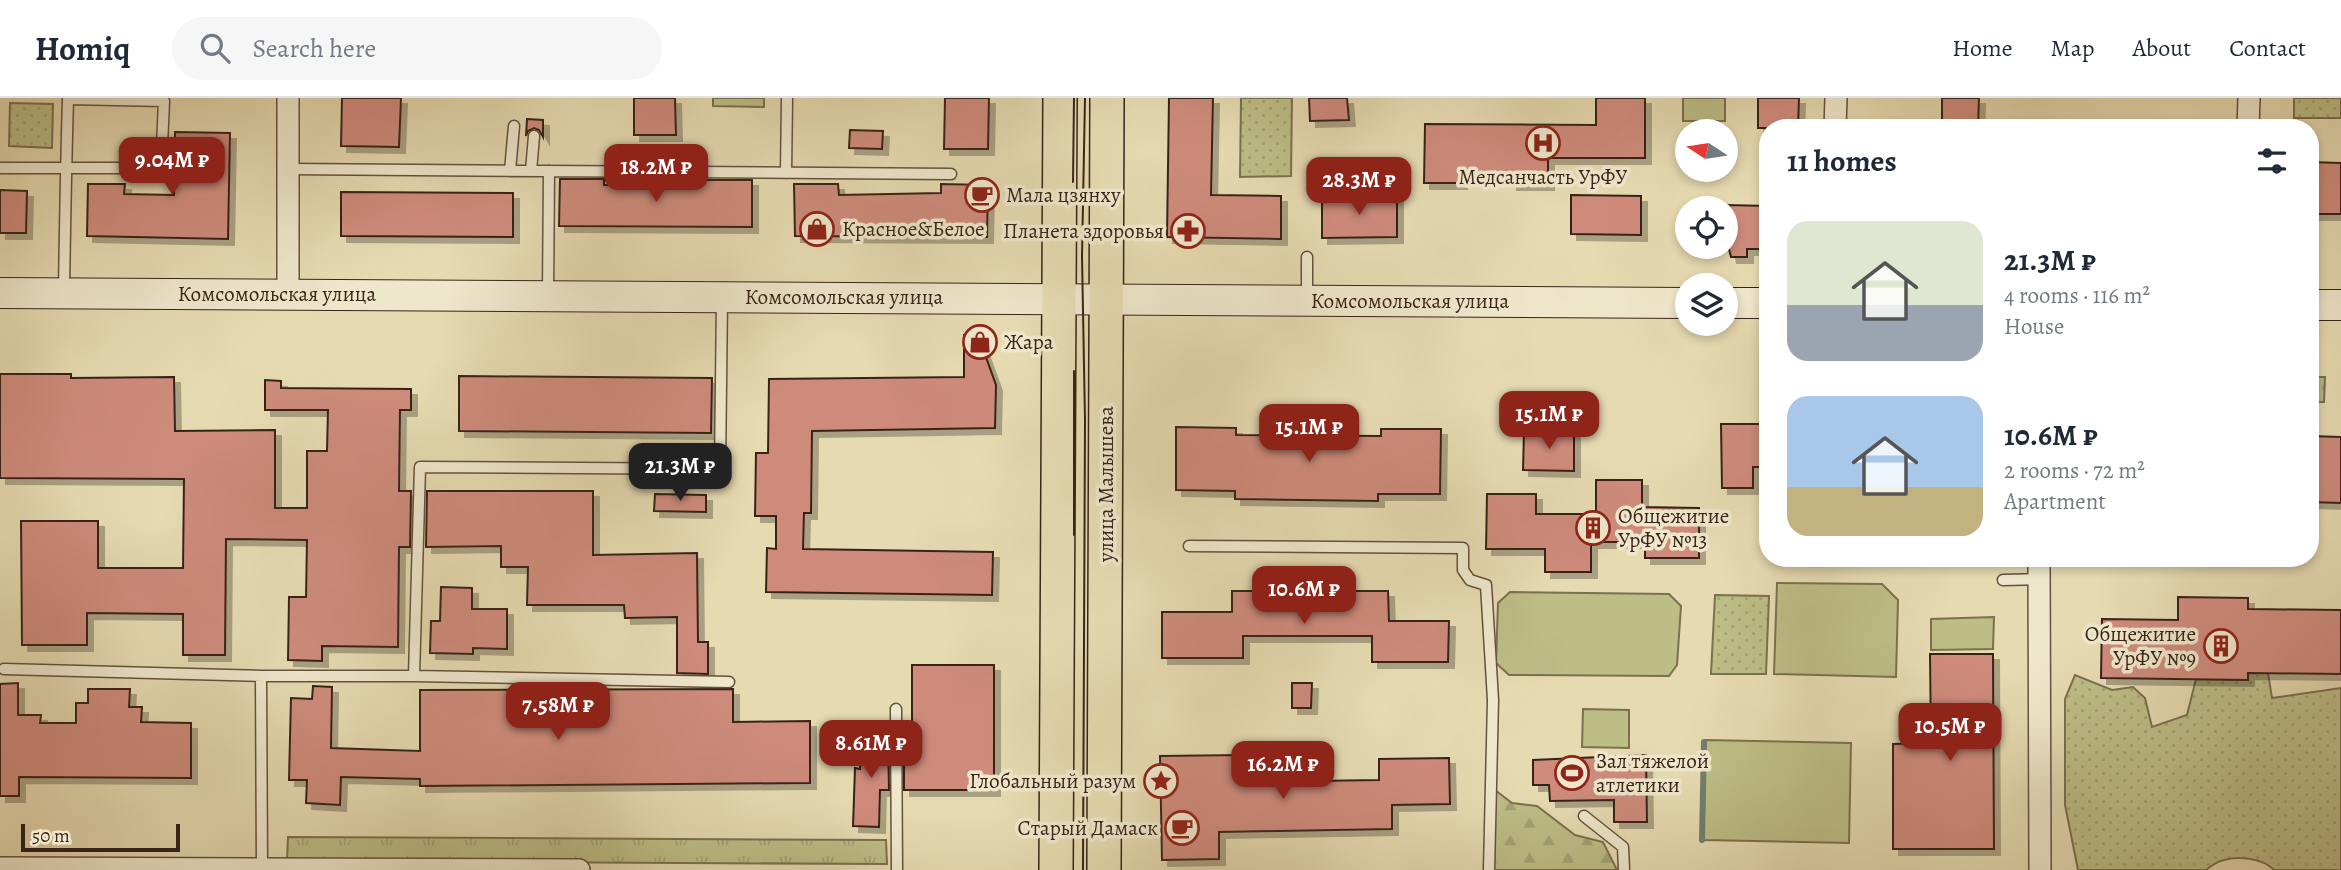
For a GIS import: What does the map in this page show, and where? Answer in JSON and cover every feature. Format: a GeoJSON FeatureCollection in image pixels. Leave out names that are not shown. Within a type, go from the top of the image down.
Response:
{"type":"FeatureCollection","features":[{"type":"Feature","properties":{"kind":"main road"},"geometry":{"type":"LineString","coordinates":[[1056,870],[1060,98]]}},
{"type":"Feature","properties":{"kind":"main road","name":"улица Малышева"},"geometry":{"type":"LineString","coordinates":[[1104,870],[1107,98]]}},
{"type":"Feature","properties":{"kind":"main road","name":"Комсомольская улица"},"geometry":{"type":"LineString","coordinates":[[0,293],[1675,303]]}},
{"type":"Feature","properties":{"kind":"main road"},"geometry":{"type":"LineString","coordinates":[[1738,303],[1759,303]]}},
{"type":"Feature","properties":{"kind":"main road"},"geometry":{"type":"LineString","coordinates":[[2319,305],[2341,305]]}},
{"type":"Feature","properties":{"kind":"street"},"geometry":{"type":"LineString","coordinates":[[288,98],[288,295]]}},
{"type":"Feature","properties":{"kind":"street"},"geometry":{"type":"LineString","coordinates":[[1835,119],[1836,98]]}},
{"type":"Feature","properties":{"kind":"street"},"geometry":{"type":"LineString","coordinates":[[2248,119],[2249,98]]}},
{"type":"Feature","properties":{"kind":"street"},"geometry":{"type":"LineString","coordinates":[[2039,569],[2040,870]]}},
{"type":"Feature","properties":{"kind":"street"},"geometry":{"type":"LineString","coordinates":[[0,868],[579,870]]}},
{"type":"Feature","properties":{"kind":"lane"},"geometry":{"type":"LineString","coordinates":[[786,173],[787,98]]}},
{"type":"Feature","properties":{"kind":"lane"},"geometry":{"type":"LineString","coordinates":[[0,168],[66,167],[161,168],[164,101],[68,99],[66,167],[64,293]]}},
{"type":"Feature","properties":{"kind":"lane"},"geometry":{"type":"LineString","coordinates":[[510,171],[513,126]]}},
{"type":"Feature","properties":{"kind":"lane"},"geometry":{"type":"LineString","coordinates":[[531,171],[534,136]]}},
{"type":"Feature","properties":{"kind":"lane"},"geometry":{"type":"LineString","coordinates":[[288,169],[951,174]]}},
{"type":"Feature","properties":{"kind":"lane"},"geometry":{"type":"LineString","coordinates":[[548,295],[549,171]]}},
{"type":"Feature","properties":{"kind":"lane"},"geometry":{"type":"LineString","coordinates":[[1307,257],[1307,300]]}},
{"type":"Feature","properties":{"kind":"lane"},"geometry":{"type":"LineString","coordinates":[[414,676],[419,467],[720,469],[722,296]]}},
{"type":"Feature","properties":{"kind":"lane"},"geometry":{"type":"LineString","coordinates":[[1189,546],[1463,548],[1463,570],[1470,580],[1486,585],[1493,700],[1489,870]]}},
{"type":"Feature","properties":{"kind":"lane"},"geometry":{"type":"LineString","coordinates":[[2003,580],[2039,569]]}},
{"type":"Feature","properties":{"kind":"lane"},"geometry":{"type":"LineString","coordinates":[[4,669],[261,676],[730,682]]}},
{"type":"Feature","properties":{"kind":"lane"},"geometry":{"type":"LineString","coordinates":[[261,676],[262,869]]}},
{"type":"Feature","properties":{"kind":"lane"},"geometry":{"type":"LineString","coordinates":[[896,709],[897,870]]}},
{"type":"Feature","properties":{"kind":"lane"},"geometry":{"type":"LineString","coordinates":[[1584,816],[1623,847],[1624,870]]}},
{"type":"Feature","properties":{"kind":"green space"},"geometry":{"type":"Polygon","coordinates":[[[713,98],[764,98],[764,107],[713,106],[713,98]]]}},
{"type":"Feature","properties":{"kind":"green space"},"geometry":{"type":"Polygon","coordinates":[[[1241,98],[1292,98],[1291,176],[1240,177],[1241,98]]]}},
{"type":"Feature","properties":{"kind":"green space"},"geometry":{"type":"Polygon","coordinates":[[[1683,98],[1725,98],[1725,119],[1683,119],[1683,98]]]}},
{"type":"Feature","properties":{"kind":"green space"},"geometry":{"type":"Polygon","coordinates":[[[2294,98],[2341,98],[2341,118],[2294,118],[2294,98]]]}},
{"type":"Feature","properties":{"kind":"green space"},"geometry":{"type":"Polygon","coordinates":[[[10,103],[53,104],[52,148],[9,146],[10,103]]]}},
{"type":"Feature","properties":{"kind":"green space"},"geometry":{"type":"Polygon","coordinates":[[[2319,377],[2325,377],[2324,402],[2319,402],[2319,377]]]}},
{"type":"Feature","properties":{"kind":"green space"},"geometry":{"type":"Polygon","coordinates":[[[1777,583],[1882,584],[1898,600],[1896,677],[1774,674],[1777,583]]]}},
{"type":"Feature","properties":{"kind":"green space"},"geometry":{"type":"Polygon","coordinates":[[[1510,592],[1669,594],[1681,606],[1677,665],[1669,676],[1509,675],[1496,663],[1498,603],[1510,592]]]}},
{"type":"Feature","properties":{"kind":"green space"},"geometry":{"type":"Polygon","coordinates":[[[1715,595],[1769,596],[1766,674],[1711,674],[1715,595]]]}},
{"type":"Feature","properties":{"kind":"green space"},"geometry":{"type":"Polygon","coordinates":[[[1994,617],[1993,649],[1931,650],[1931,619],[1994,617]]]}},
{"type":"Feature","properties":{"kind":"green space"},"geometry":{"type":"Polygon","coordinates":[[[2248,673],[2268,673],[2272,698],[2341,688],[2341,870],[2274,870],[2256,860],[2241,858],[2227,859],[2206,870],[2078,870],[2065,805],[2065,699],[2075,675],[2112,690],[2133,687],[2145,698],[2152,727],[2187,715],[2196,679],[2247,680],[2248,673]]]}},
{"type":"Feature","properties":{"kind":"green space"},"geometry":{"type":"Polygon","coordinates":[[[1583,709],[1629,710],[1629,748],[1582,747],[1583,709]]]}},
{"type":"Feature","properties":{"kind":"green space"},"geometry":{"type":"Polygon","coordinates":[[[1705,740],[1851,743],[1849,843],[1703,840],[1705,740]]]}},
{"type":"Feature","properties":{"kind":"green space"},"geometry":{"type":"Polygon","coordinates":[[[1495,790],[1512,803],[1537,806],[1575,835],[1603,842],[1617,870],[1494,870],[1495,790]]]}},
{"type":"Feature","properties":{"kind":"green space"},"geometry":{"type":"Polygon","coordinates":[[[288,837],[886,840],[887,864],[287,861],[288,837]]]}},
{"type":"Feature","properties":{"kind":"building"},"geometry":{"type":"Polygon","coordinates":[[[342,98],[401,98],[399,147],[341,146],[342,98]]]}},
{"type":"Feature","properties":{"kind":"building"},"geometry":{"type":"Polygon","coordinates":[[[634,98],[675,98],[676,135],[634,135],[634,98]]]}},
{"type":"Feature","properties":{"kind":"building"},"geometry":{"type":"Polygon","coordinates":[[[945,98],[989,98],[988,149],[944,149],[945,98]]]}},
{"type":"Feature","properties":{"kind":"building"},"geometry":{"type":"Polygon","coordinates":[[[1169,98],[1213,98],[1211,195],[1281,196],[1281,239],[1167,237],[1169,98]]]}},
{"type":"Feature","properties":{"kind":"building"},"geometry":{"type":"Polygon","coordinates":[[[1309,98],[1347,98],[1349,120],[1310,121],[1309,98]]]}},
{"type":"Feature","properties":{"kind":"building"},"geometry":{"type":"Polygon","coordinates":[[[1596,98],[1645,98],[1645,158],[1548,158],[1548,184],[1511,184],[1511,175],[1461,175],[1461,183],[1424,183],[1425,124],[1596,125],[1596,98]]]}},
{"type":"Feature","properties":{"kind":"building"},"geometry":{"type":"Polygon","coordinates":[[[1758,98],[1799,98],[1798,119],[1759,119],[1758,128],[1758,98]]]}},
{"type":"Feature","properties":{"kind":"building"},"geometry":{"type":"Polygon","coordinates":[[[1942,98],[1979,98],[1978,119],[1942,119],[1942,98]]]}},
{"type":"Feature","properties":{"kind":"building"},"geometry":{"type":"Polygon","coordinates":[[[527,119],[543,120],[543,137],[539,130],[534,128],[528,131],[526,136],[527,119]]]}},
{"type":"Feature","properties":{"kind":"building"},"geometry":{"type":"Polygon","coordinates":[[[850,130],[883,131],[882,149],[849,148],[850,130]]]}},
{"type":"Feature","properties":{"kind":"building"},"geometry":{"type":"Polygon","coordinates":[[[175,132],[230,133],[228,239],[87,236],[88,184],[125,184],[124,194],[174,195],[175,132]]]}},
{"type":"Feature","properties":{"kind":"building"},"geometry":{"type":"Polygon","coordinates":[[[2319,162],[2341,163],[2341,214],[2319,214],[2319,162]]]}},
{"type":"Feature","properties":{"kind":"building"},"geometry":{"type":"Polygon","coordinates":[[[560,179],[604,179],[604,185],[703,185],[703,180],[752,180],[752,227],[559,226],[560,179]]]}},
{"type":"Feature","properties":{"kind":"building"},"geometry":{"type":"Polygon","coordinates":[[[794,184],[838,184],[839,195],[941,193],[941,184],[988,185],[987,237],[795,236],[794,184]]]}},
{"type":"Feature","properties":{"kind":"building"},"geometry":{"type":"Polygon","coordinates":[[[0,190],[27,191],[26,233],[0,233],[0,190]]]}},
{"type":"Feature","properties":{"kind":"building"},"geometry":{"type":"Polygon","coordinates":[[[341,192],[513,193],[513,237],[341,236],[341,192]]]}},
{"type":"Feature","properties":{"kind":"building"},"geometry":{"type":"Polygon","coordinates":[[[1571,195],[1641,196],[1641,235],[1571,234],[1571,195]]]}},
{"type":"Feature","properties":{"kind":"building"},"geometry":{"type":"Polygon","coordinates":[[[1322,196],[1397,196],[1397,237],[1322,238],[1322,196]]]}},
{"type":"Feature","properties":{"kind":"building"},"geometry":{"type":"Polygon","coordinates":[[[1738,205],[1759,206],[1759,249],[1747,249],[1747,257],[1738,257],[1738,205]]]}},
{"type":"Feature","properties":{"kind":"building"},"geometry":{"type":"Polygon","coordinates":[[[964,335],[978,335],[996,385],[995,428],[812,431],[811,513],[804,513],[803,549],[993,552],[992,595],[766,592],[767,548],[776,549],[776,516],[755,516],[756,453],[768,453],[769,379],[964,377],[964,335]]]}},
{"type":"Feature","properties":{"kind":"building"},"geometry":{"type":"Polygon","coordinates":[[[0,374],[71,374],[71,378],[174,377],[175,431],[275,430],[275,508],[307,508],[307,451],[327,451],[328,410],[265,410],[265,380],[281,381],[281,388],[411,389],[411,410],[400,410],[399,491],[411,491],[410,547],[399,547],[398,647],[322,646],[322,661],[288,660],[289,597],[306,597],[307,540],[226,539],[225,655],[183,655],[183,614],[87,613],[87,645],[22,645],[21,521],[98,521],[98,568],[183,568],[184,479],[0,478],[0,374]]]}},
{"type":"Feature","properties":{"kind":"building"},"geometry":{"type":"Polygon","coordinates":[[[459,376],[712,378],[711,433],[459,431],[459,376]]]}},
{"type":"Feature","properties":{"kind":"building"},"geometry":{"type":"Polygon","coordinates":[[[1721,424],[1759,424],[1759,467],[1753,467],[1753,488],[1722,488],[1721,424]]]}},
{"type":"Feature","properties":{"kind":"building"},"geometry":{"type":"Polygon","coordinates":[[[1176,427],[1236,428],[1236,435],[1381,436],[1381,429],[1441,429],[1440,494],[1378,494],[1378,501],[1235,499],[1235,491],[1176,490],[1176,427]]]}},
{"type":"Feature","properties":{"kind":"building"},"geometry":{"type":"Polygon","coordinates":[[[1524,431],[1574,432],[1574,471],[1523,470],[1524,431]]]}},
{"type":"Feature","properties":{"kind":"building"},"geometry":{"type":"Polygon","coordinates":[[[2319,436],[2341,437],[2341,503],[2319,502],[2319,436]]]}},
{"type":"Feature","properties":{"kind":"building","name":"Общежитие УрФУ №13"},"geometry":{"type":"Polygon","coordinates":[[[1596,480],[1642,480],[1642,507],[1699,508],[1699,558],[1645,558],[1645,542],[1591,542],[1591,572],[1545,572],[1545,549],[1486,549],[1487,494],[1536,494],[1536,514],[1596,514],[1596,480]]]}},
{"type":"Feature","properties":{"kind":"building"},"geometry":{"type":"Polygon","coordinates":[[[427,491],[593,491],[593,555],[697,553],[698,642],[708,642],[708,674],[677,673],[677,617],[625,618],[624,605],[527,605],[528,567],[501,567],[501,546],[426,547],[427,491]]]}},
{"type":"Feature","properties":{"kind":"building"},"geometry":{"type":"Polygon","coordinates":[[[655,494],[706,495],[706,512],[654,511],[655,494]]]}},
{"type":"Feature","properties":{"kind":"building"},"geometry":{"type":"Polygon","coordinates":[[[441,587],[472,588],[472,609],[507,609],[507,649],[473,648],[473,654],[430,653],[431,621],[440,621],[441,587]]]}},
{"type":"Feature","properties":{"kind":"building"},"geometry":{"type":"Polygon","coordinates":[[[1232,591],[1388,591],[1389,621],[1449,621],[1448,662],[1372,662],[1372,636],[1243,636],[1243,658],[1162,658],[1162,612],[1232,612],[1232,591]]]}},
{"type":"Feature","properties":{"kind":"building","name":"Общежитие УрФУ №9"},"geometry":{"type":"Polygon","coordinates":[[[2178,597],[2248,598],[2248,609],[2341,610],[2341,674],[2248,673],[2248,680],[2101,678],[2102,619],[2178,620],[2178,597]]]}},
{"type":"Feature","properties":{"kind":"building"},"geometry":{"type":"Polygon","coordinates":[[[1930,654],[1993,654],[1994,849],[1893,849],[1893,744],[1931,743],[1930,654]]]}},
{"type":"Feature","properties":{"kind":"building"},"geometry":{"type":"Polygon","coordinates":[[[912,665],[994,665],[994,790],[904,790],[904,735],[912,735],[912,665]]]}},
{"type":"Feature","properties":{"kind":"building"},"geometry":{"type":"Polygon","coordinates":[[[18,683],[18,715],[41,715],[40,723],[76,723],[76,703],[88,703],[88,689],[130,689],[129,707],[142,707],[141,722],[191,723],[191,778],[19,777],[19,796],[0,796],[0,684],[18,683]]]}},
{"type":"Feature","properties":{"kind":"building"},"geometry":{"type":"Polygon","coordinates":[[[1292,683],[1312,683],[1311,708],[1292,708],[1292,683]]]}},
{"type":"Feature","properties":{"kind":"building"},"geometry":{"type":"Polygon","coordinates":[[[313,686],[332,687],[331,748],[420,751],[420,690],[733,689],[733,722],[810,721],[810,783],[420,786],[420,779],[341,777],[340,805],[306,803],[307,780],[289,780],[291,698],[312,699],[313,686]]]}},
{"type":"Feature","properties":{"kind":"building"},"geometry":{"type":"Polygon","coordinates":[[[861,734],[888,735],[889,790],[880,790],[879,827],[853,826],[855,768],[860,769],[861,734]]]}},
{"type":"Feature","properties":{"kind":"building"},"geometry":{"type":"Polygon","coordinates":[[[1241,755],[1242,782],[1379,780],[1379,759],[1449,758],[1450,804],[1392,805],[1392,829],[1219,832],[1219,859],[1162,860],[1160,756],[1241,755]]]}},
{"type":"Feature","properties":{"kind":"building"},"geometry":{"type":"Polygon","coordinates":[[[1646,755],[1647,822],[1614,822],[1614,800],[1550,801],[1549,785],[1533,785],[1533,760],[1646,755]]]}},
{"type":"Feature","properties":{"kind":"waterway"},"geometry":{"type":"LineString","coordinates":[[1702,840],[1704,742]]}},
{"type":"Feature","properties":{"kind":"tram line"},"geometry":{"type":"LineString","coordinates":[[1073,182],[1074,98]]}},
{"type":"Feature","properties":{"kind":"tram line"},"geometry":{"type":"LineString","coordinates":[[1083,870],[1085,420],[1082,256],[1085,98]]}},
{"type":"Feature","properties":{"kind":"tram line"},"geometry":{"type":"LineString","coordinates":[[1074,371],[1074,535]]}},
{"type":"Feature","properties":{"kind":"place","name":"Медсанчасть УрФУ"},"geometry":{"type":"Point","coordinates":[1543,143]}},
{"type":"Feature","properties":{"kind":"place","name":"Мала цзянху"},"geometry":{"type":"Point","coordinates":[982,195]}},
{"type":"Feature","properties":{"kind":"place","name":"Красное&Белое"},"geometry":{"type":"Point","coordinates":[817,229]}},
{"type":"Feature","properties":{"kind":"place","name":"Планета здоровья"},"geometry":{"type":"Point","coordinates":[1188,231]}},
{"type":"Feature","properties":{"kind":"place","name":"Жара"},"geometry":{"type":"Point","coordinates":[980,342]}},
{"type":"Feature","properties":{"kind":"place","name":"Общежитие УрФУ №13"},"geometry":{"type":"Point","coordinates":[1593,528]}},
{"type":"Feature","properties":{"kind":"place","name":"Общежитие УрФУ №9"},"geometry":{"type":"Point","coordinates":[2221,646]}},
{"type":"Feature","properties":{"kind":"place","name":"Зал тяжелой атлетики"},"geometry":{"type":"Point","coordinates":[1572,773]}},
{"type":"Feature","properties":{"kind":"place","name":"Глобальный разум"},"geometry":{"type":"Point","coordinates":[1161,781]}},
{"type":"Feature","properties":{"kind":"place","name":"Старый Дамаск"},"geometry":{"type":"Point","coordinates":[1182,828]}}]}
